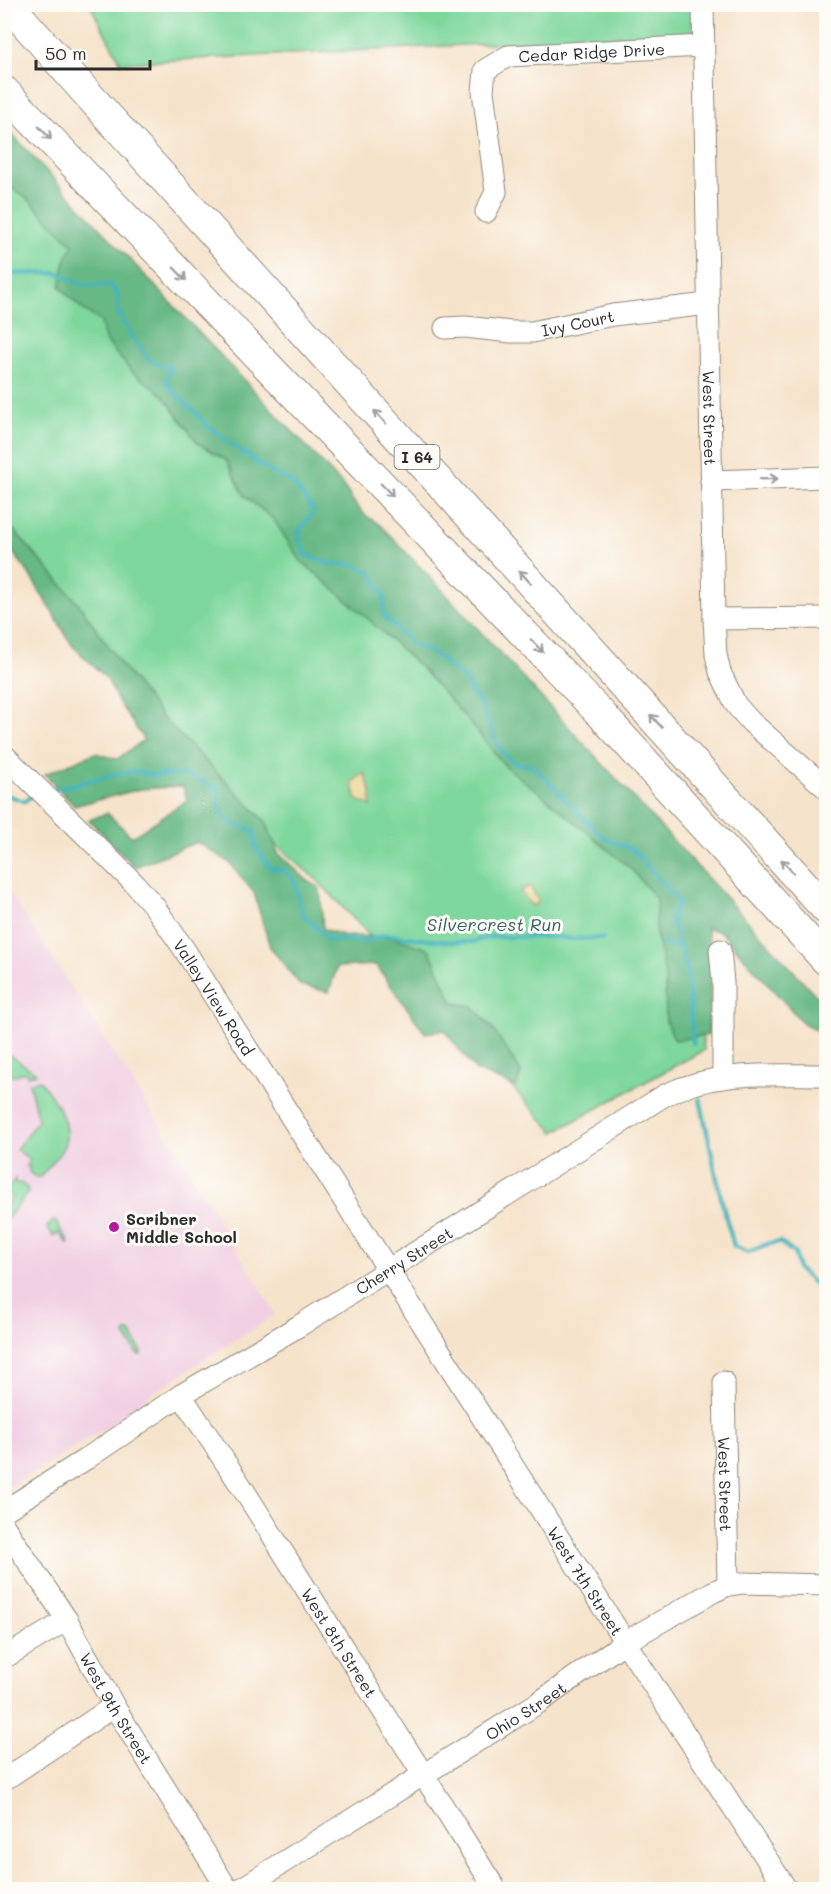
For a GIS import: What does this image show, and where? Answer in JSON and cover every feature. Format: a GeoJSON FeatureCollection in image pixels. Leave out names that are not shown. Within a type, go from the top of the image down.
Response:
{"type":"FeatureCollection","features":[{"type":"Feature","properties":{"kind":"highway","name":"I 64"},"geometry":{"type":"LineString","coordinates":[[8,4],[826,909]]}},
{"type":"Feature","properties":{"kind":"highway","name":"I 64"},"geometry":{"type":"LineString","coordinates":[[4,91],[601,714],[826,960]]}},
{"type":"Feature","properties":{"kind":"street","name":"West Street"},"geometry":{"type":"LineString","coordinates":[[703,4],[716,655],[720,672],[736,705],[751,722],[826,788]]}},
{"type":"Feature","properties":{"kind":"street","name":"Cedar Ridge Drive"},"geometry":{"type":"LineString","coordinates":[[486,212],[496,192],[483,91],[485,70],[508,56],[704,46]]}},
{"type":"Feature","properties":{"kind":"street","name":"Ivy Court"},"geometry":{"type":"LineString","coordinates":[[445,328],[465,327],[532,332],[613,315],[708,304]]}},
{"type":"Feature","properties":{"kind":"street"},"geometry":{"type":"LineString","coordinates":[[711,481],[826,477]]}},
{"type":"Feature","properties":{"kind":"street"},"geometry":{"type":"LineString","coordinates":[[714,619],[826,618]]}},
{"type":"Feature","properties":{"kind":"street","name":"Valley View Road"},"geometry":{"type":"LineString","coordinates":[[4,755],[119,868],[154,906],[184,949],[388,1271]]}},
{"type":"Feature","properties":{"kind":"street"},"geometry":{"type":"LineString","coordinates":[[720,950],[723,983],[723,1077]]}},
{"type":"Feature","properties":{"kind":"street","name":"Cherry Street"},"geometry":{"type":"LineString","coordinates":[[4,1510],[86,1459],[181,1395],[388,1271],[665,1095],[683,1087],[723,1077],[826,1075]]}},
{"type":"Feature","properties":{"kind":"street","name":"West 7th Street"},"geometry":{"type":"LineString","coordinates":[[388,1271],[788,1890]]}},
{"type":"Feature","properties":{"kind":"street","name":"West Street"},"geometry":{"type":"LineString","coordinates":[[724,1382],[729,1585]]}},
{"type":"Feature","properties":{"kind":"street","name":"West 8th Street"},"geometry":{"type":"LineString","coordinates":[[181,1395],[245,1492],[496,1890]]}},
{"type":"Feature","properties":{"kind":"street","name":"West 9th Street"},"geometry":{"type":"LineString","coordinates":[[4,1526],[67,1620],[114,1706],[228,1890]]}},
{"type":"Feature","properties":{"kind":"street","name":"Ohio Street"},"geometry":{"type":"LineString","coordinates":[[239,1890],[538,1703],[626,1642],[729,1585],[742,1582],[826,1585]]}},
{"type":"Feature","properties":{"kind":"street"},"geometry":{"type":"LineString","coordinates":[[4,1658],[67,1620]]}},
{"type":"Feature","properties":{"kind":"street"},"geometry":{"type":"LineString","coordinates":[[4,1780],[114,1706]]}},
{"type":"Feature","properties":{"kind":"shaded area","name":"Scribner Middle School"},"geometry":{"type":"Polygon","coordinates":[[[4,884],[170,1140],[276,1314],[146,1397],[144,1404],[5,1490],[4,884]]]}},
{"type":"Feature","properties":{"kind":"green space"},"geometry":{"type":"Polygon","coordinates":[[[692,4],[693,33],[121,63],[90,5],[692,4]]]}},
{"type":"Feature","properties":{"kind":"green space"},"geometry":{"type":"Polygon","coordinates":[[[5,127],[343,485],[364,514],[380,525],[442,590],[826,1006],[826,1035],[803,1023],[721,932],[707,928],[711,958],[709,1035],[675,1040],[666,1021],[665,976],[656,934],[656,898],[630,868],[506,767],[420,667],[300,560],[274,520],[244,495],[226,460],[198,443],[162,394],[131,371],[105,340],[101,322],[81,308],[60,287],[65,261],[73,245],[27,198],[5,184],[5,127]]]}},
{"type":"Feature","properties":{"kind":"green space"},"geometry":{"type":"Polygon","coordinates":[[[5,146],[683,874],[704,1050],[554,1132],[319,882],[160,744],[5,536],[5,146]]]}},
{"type":"Feature","properties":{"kind":"green space"},"geometry":{"type":"Polygon","coordinates":[[[4,519],[78,603],[162,717],[266,822],[278,853],[308,881],[320,888],[323,929],[346,936],[391,937],[429,949],[453,1003],[472,1006],[493,1029],[521,1072],[516,1087],[476,1071],[444,1030],[425,1033],[376,965],[337,967],[329,992],[300,985],[270,947],[254,893],[229,862],[197,842],[135,867],[89,820],[107,813],[132,837],[187,800],[183,786],[141,789],[74,806],[45,774],[95,753],[117,759],[144,740],[118,701],[107,679],[72,645],[28,572],[5,542],[4,519]]]}},
{"type":"Feature","properties":{"kind":"green space"},"geometry":{"type":"Polygon","coordinates":[[[10,1055],[36,1073],[27,1076],[26,1072],[7,1077],[5,1065],[10,1055]]]}},
{"type":"Feature","properties":{"kind":"green space"},"geometry":{"type":"Polygon","coordinates":[[[40,1080],[64,1119],[66,1137],[64,1146],[56,1158],[40,1177],[35,1177],[29,1172],[29,1166],[26,1166],[30,1160],[16,1149],[38,1120],[29,1083],[40,1080]]]}},
{"type":"Feature","properties":{"kind":"green space"},"geometry":{"type":"Polygon","coordinates":[[[15,1179],[15,1183],[21,1183],[28,1192],[5,1221],[5,1207],[12,1197],[6,1191],[15,1179]]]}},
{"type":"Feature","properties":{"kind":"green space"},"geometry":{"type":"Polygon","coordinates":[[[53,1221],[69,1242],[68,1244],[59,1233],[53,1236],[47,1227],[53,1221]]]}},
{"type":"Feature","properties":{"kind":"green space"},"geometry":{"type":"Polygon","coordinates":[[[126,1332],[130,1332],[142,1352],[141,1355],[137,1354],[125,1335],[126,1332]]]}},
{"type":"Feature","properties":{"kind":"sand"},"geometry":{"type":"Polygon","coordinates":[[[365,774],[371,792],[371,806],[357,800],[352,782],[365,774]]]}},
{"type":"Feature","properties":{"kind":"sand"},"geometry":{"type":"Polygon","coordinates":[[[528,886],[539,902],[532,906],[521,893],[522,889],[528,886]]]}},
{"type":"Feature","properties":{"kind":"waterway"},"geometry":{"type":"LineString","coordinates":[[4,274],[58,273],[83,285],[110,285],[118,295],[118,311],[132,337],[150,361],[171,368],[166,383],[209,427],[263,467],[293,483],[314,511],[298,533],[305,555],[331,564],[353,565],[370,571],[384,596],[384,616],[413,645],[433,653],[462,677],[481,705],[497,745],[513,763],[533,766],[605,839],[632,849],[679,902],[671,919],[687,970],[693,1043]]}},
{"type":"Feature","properties":{"kind":"waterway","name":"Silvercrest Run"},"geometry":{"type":"LineString","coordinates":[[55,789],[131,771],[152,775],[187,775],[217,788],[220,807],[225,818],[254,830],[256,848],[271,869],[284,870],[295,881],[302,913],[329,940],[365,941],[385,935],[452,942],[473,942],[488,937],[603,938]]}},
{"type":"Feature","properties":{"kind":"waterway","name":"Silvercrest Run"},"geometry":{"type":"LineString","coordinates":[[4,794],[24,801],[32,796]]}},
{"type":"Feature","properties":{"kind":"waterway","name":"Silvercrest Run"},"geometry":{"type":"LineString","coordinates":[[662,944],[680,947]]}},
{"type":"Feature","properties":{"kind":"waterway"},"geometry":{"type":"LineString","coordinates":[[700,1099],[723,1207],[734,1246],[748,1252],[780,1242],[795,1254],[798,1269],[816,1285],[826,1308]]}},
{"type":"Feature","properties":{"kind":"place","name":"Scribner Middle School"},"geometry":{"type":"Point","coordinates":[114,1227]}}]}
